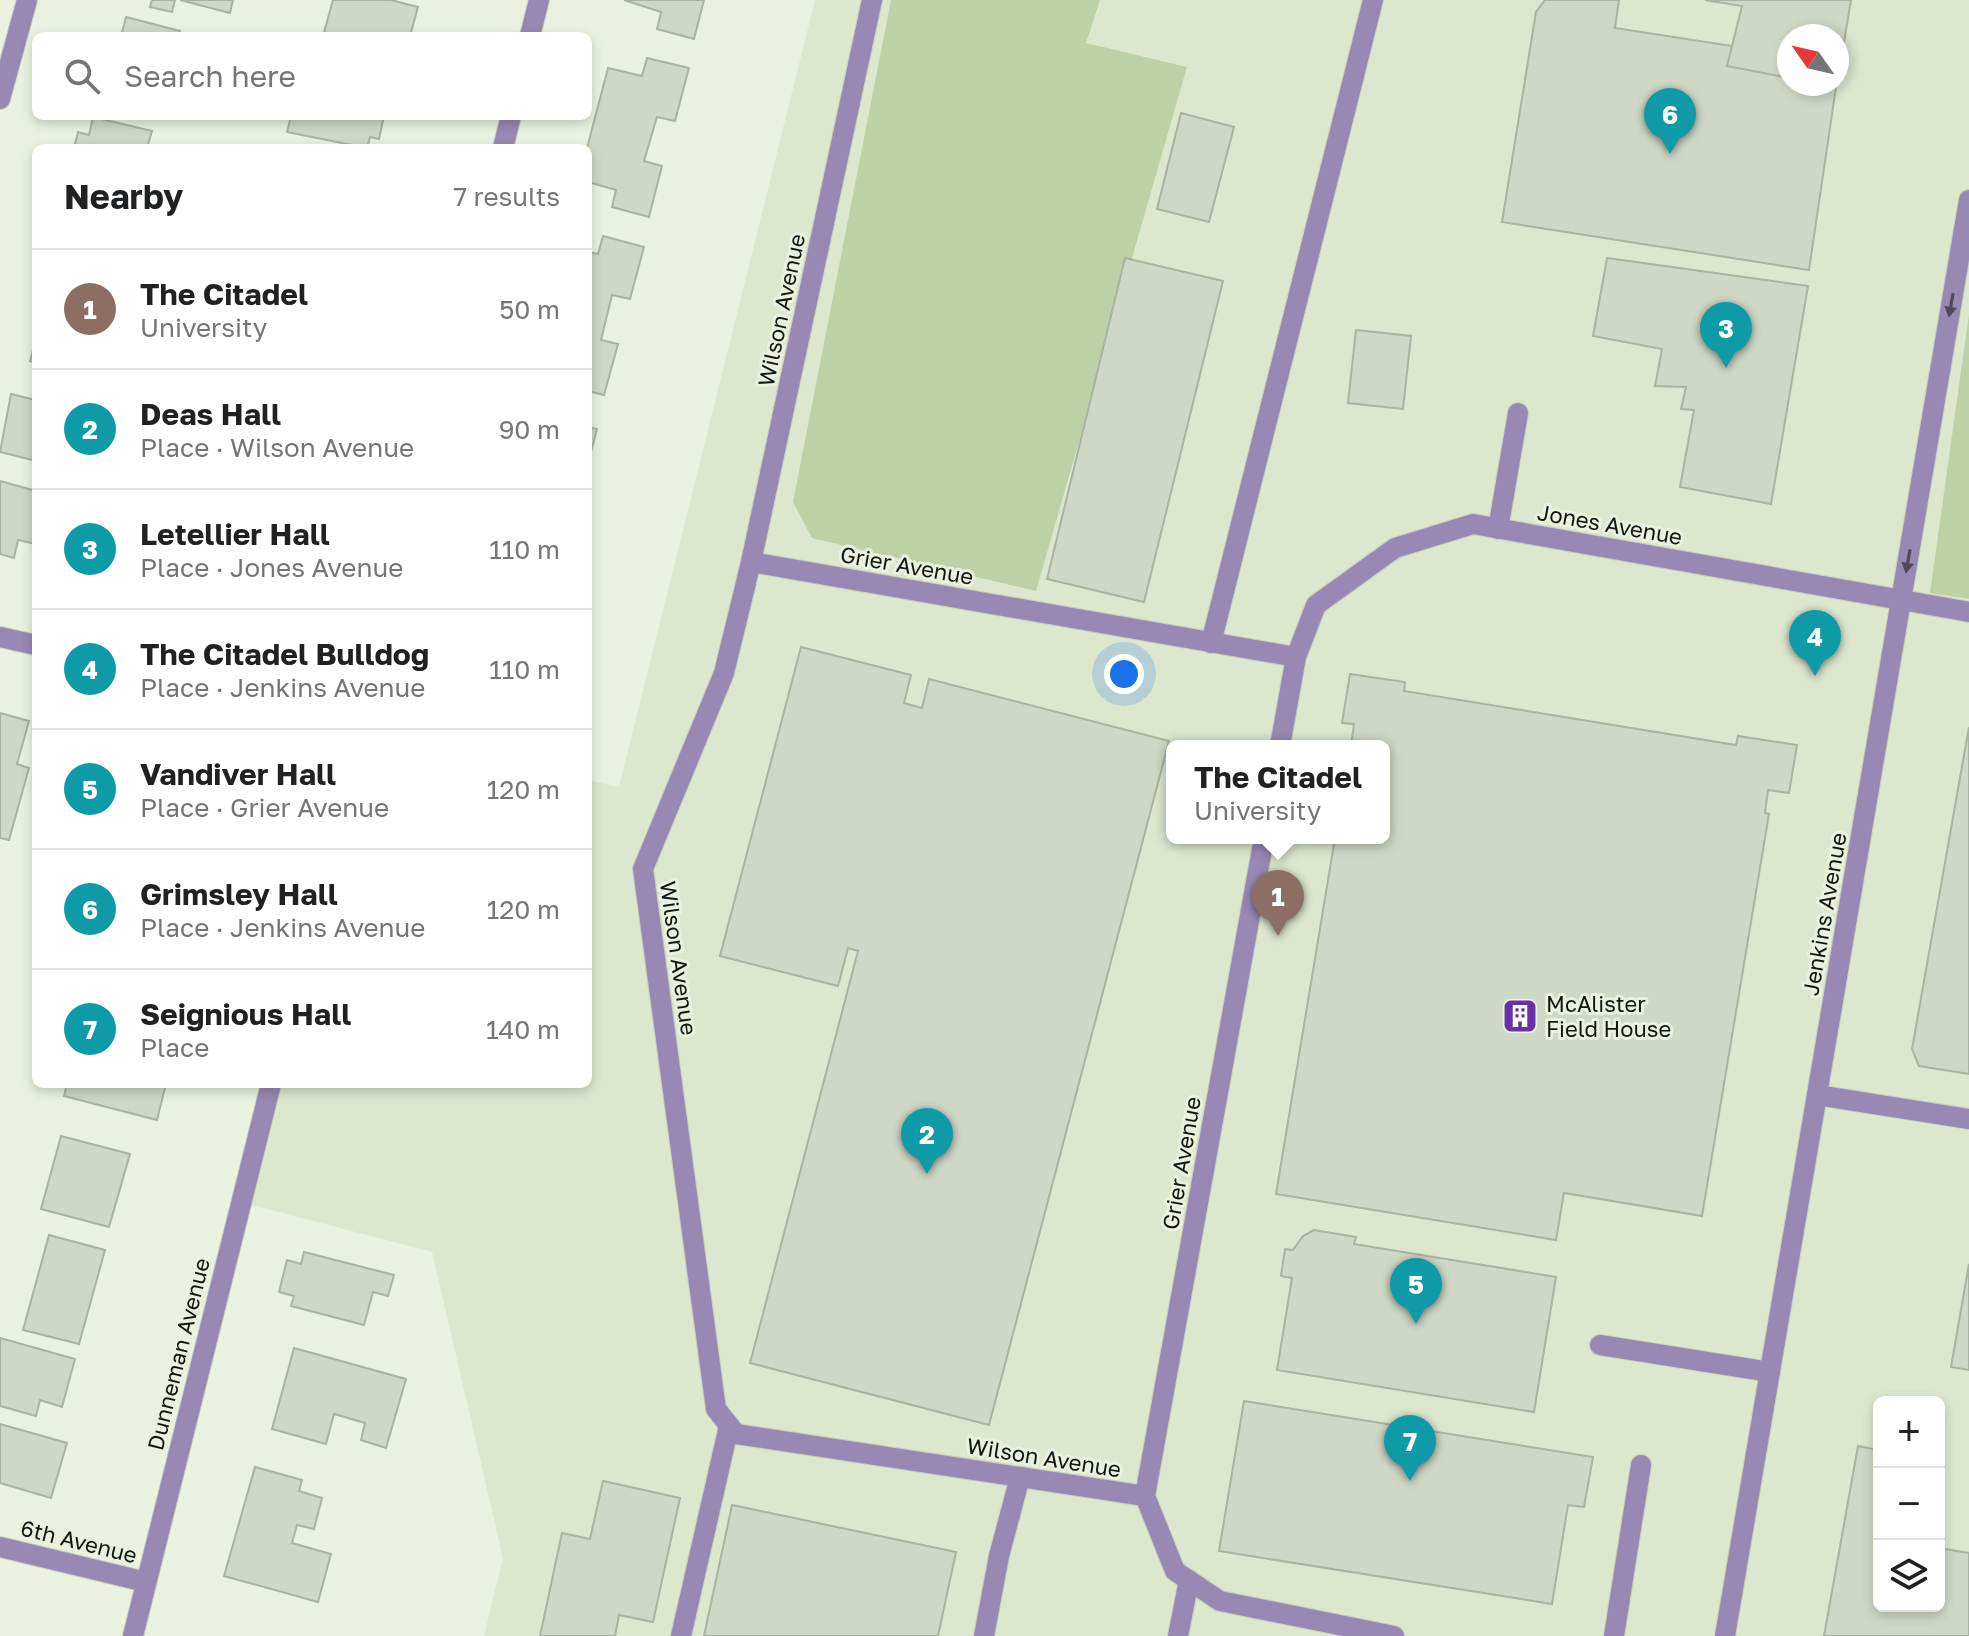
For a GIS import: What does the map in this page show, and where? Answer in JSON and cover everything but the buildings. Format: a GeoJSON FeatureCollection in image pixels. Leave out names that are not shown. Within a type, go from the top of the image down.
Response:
{"type":"FeatureCollection","features":[{"type":"Feature","properties":{"kind":"street"},"geometry":{"type":"LineString","coordinates":[[0,99],[27,0]]}},
{"type":"Feature","properties":{"kind":"street"},"geometry":{"type":"LineString","coordinates":[[531,32],[539,0]]}},
{"type":"Feature","properties":{"kind":"street","name":"Wilson Avenue"},"geometry":{"type":"LineString","coordinates":[[872,0],[751,562],[724,673],[643,869],[716,1409],[736,1434],[1145,1496]]}},
{"type":"Feature","properties":{"kind":"street"},"geometry":{"type":"LineString","coordinates":[[1211,643],[1373,0]]}},
{"type":"Feature","properties":{"kind":"street"},"geometry":{"type":"LineString","coordinates":[[504,144],[510,120]]}},
{"type":"Feature","properties":{"kind":"street","name":"Jenkins Avenue"},"geometry":{"type":"LineString","coordinates":[[1725,1636],[1969,200]]}},
{"type":"Feature","properties":{"kind":"street"},"geometry":{"type":"LineString","coordinates":[[1498,529],[1518,413]]}},
{"type":"Feature","properties":{"kind":"street","name":"Jones Avenue"},"geometry":{"type":"LineString","coordinates":[[1296,657],[1316,605],[1395,548],[1473,524],[1969,612]]}},
{"type":"Feature","properties":{"kind":"street","name":"Grier Avenue"},"geometry":{"type":"LineString","coordinates":[[751,562],[1296,657]]}},
{"type":"Feature","properties":{"kind":"street"},"geometry":{"type":"LineString","coordinates":[[0,637],[32,644]]}},
{"type":"Feature","properties":{"kind":"street"},"geometry":{"type":"LineString","coordinates":[[1281,740],[1296,657]]}},
{"type":"Feature","properties":{"kind":"street","name":"Grier Avenue"},"geometry":{"type":"LineString","coordinates":[[1145,1496],[1263,844]]}},
{"type":"Feature","properties":{"kind":"street","name":"Dunneman Avenue"},"geometry":{"type":"LineString","coordinates":[[133,1636],[270,1088]]}},
{"type":"Feature","properties":{"kind":"street"},"geometry":{"type":"LineString","coordinates":[[1817,1095],[1969,1119]]}},
{"type":"Feature","properties":{"kind":"street"},"geometry":{"type":"LineString","coordinates":[[1600,1345],[1770,1372]]}},
{"type":"Feature","properties":{"kind":"street"},"geometry":{"type":"LineString","coordinates":[[681,1636],[729,1426]]}},
{"type":"Feature","properties":{"kind":"street"},"geometry":{"type":"LineString","coordinates":[[1614,1636],[1641,1465]]}},
{"type":"Feature","properties":{"kind":"street"},"geometry":{"type":"LineString","coordinates":[[984,1636],[999,1556],[1020,1477]]}},
{"type":"Feature","properties":{"kind":"street"},"geometry":{"type":"LineString","coordinates":[[1145,1496],[1175,1571],[1220,1601],[1394,1636]]}},
{"type":"Feature","properties":{"kind":"street","name":"6th Avenue"},"geometry":{"type":"LineString","coordinates":[[0,1547],[146,1582]]}},
{"type":"Feature","properties":{"kind":"street"},"geometry":{"type":"LineString","coordinates":[[1178,1636],[1189,1580]]}},
{"type":"Feature","properties":{"kind":"shaded area"},"geometry":{"type":"Polygon","coordinates":[[[815,0],[1969,0],[1969,1636],[484,1636],[503,1558],[432,1252],[241,1202],[270,1088],[592,1088],[592,781],[619,787],[815,0]]]}},
{"type":"Feature","properties":{"kind":"green space"},"geometry":{"type":"Polygon","coordinates":[[[891,0],[1100,0],[1086,43],[1187,67],[1036,591],[812,538],[793,502],[891,0]]]}},
{"type":"Feature","properties":{"kind":"green space"},"geometry":{"type":"Polygon","coordinates":[[[1969,314],[1969,599],[1930,593],[1969,314]]]}},
{"type":"Feature","properties":{"kind":"place","name":"Grimsley Hall"},"geometry":{"type":"Point","coordinates":[1670,154]}},
{"type":"Feature","properties":{"kind":"place","name":"Letellier Hall"},"geometry":{"type":"Point","coordinates":[1726,368]}},
{"type":"Feature","properties":{"kind":"place","name":"The Citadel Bulldog"},"geometry":{"type":"Point","coordinates":[1815,676]}},
{"type":"Feature","properties":{"kind":"place","name":"The Citadel"},"geometry":{"type":"Point","coordinates":[1278,936]}},
{"type":"Feature","properties":{"kind":"place","name":"McAlister Field House"},"geometry":{"type":"Point","coordinates":[1520,1016]}},
{"type":"Feature","properties":{"kind":"place","name":"Deas Hall"},"geometry":{"type":"Point","coordinates":[927,1174]}},
{"type":"Feature","properties":{"kind":"place","name":"Vandiver Hall"},"geometry":{"type":"Point","coordinates":[1416,1324]}},
{"type":"Feature","properties":{"kind":"place","name":"Seignious Hall"},"geometry":{"type":"Point","coordinates":[1410,1481]}}]}
